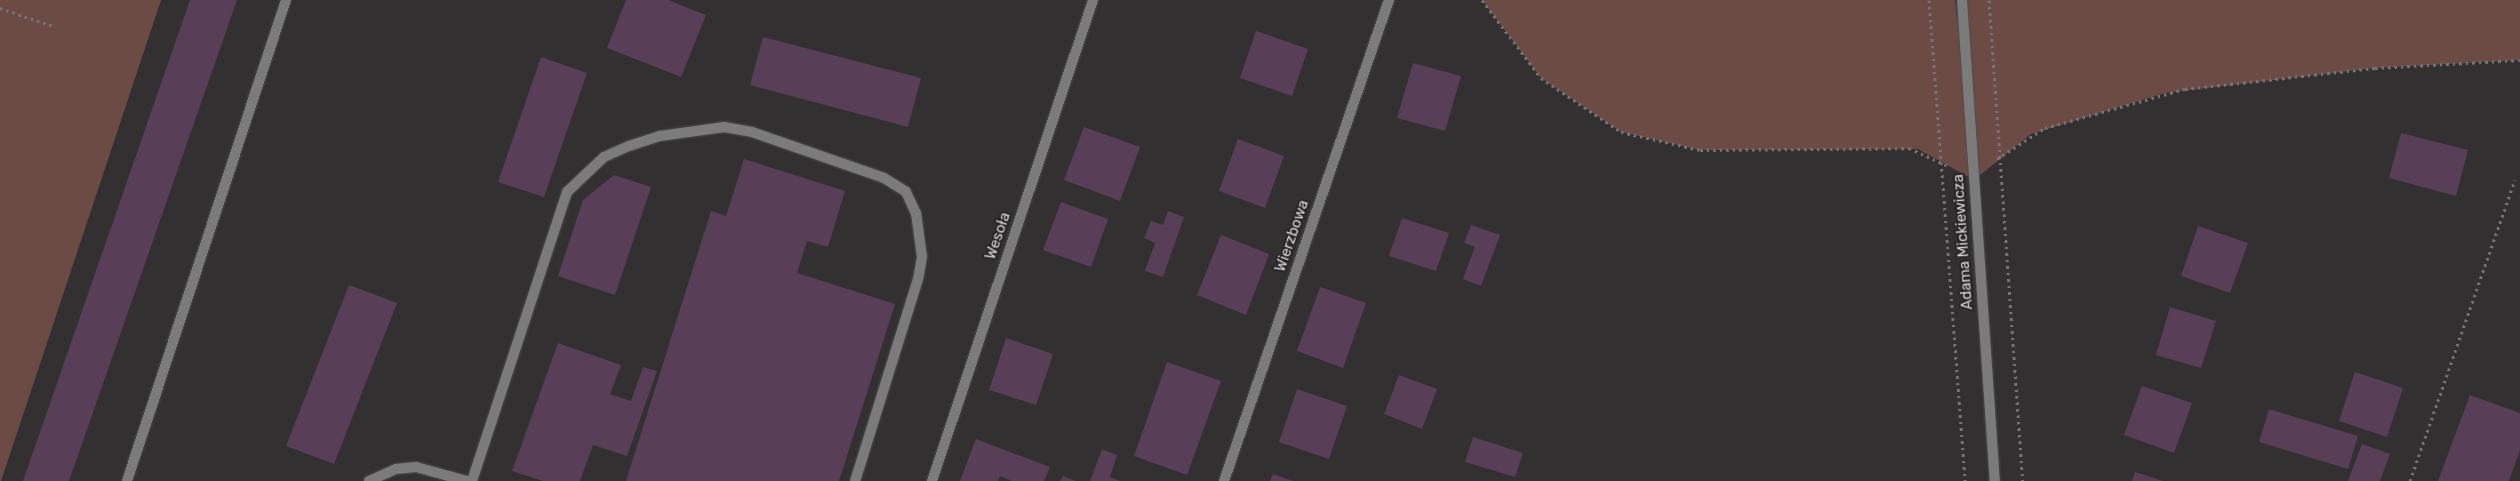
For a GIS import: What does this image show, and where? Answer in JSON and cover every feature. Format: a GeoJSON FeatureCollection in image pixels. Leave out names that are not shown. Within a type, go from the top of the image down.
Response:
{"type":"FeatureCollection","features":[{"type":"Feature","properties":{"kind":"street"},"geometry":{"type":"LineString","coordinates":[[127,481],[286,0]]}},
{"type":"Feature","properties":{"kind":"street","name":"Wesoła"},"geometry":{"type":"LineString","coordinates":[[932,481],[1093,0]]}},
{"type":"Feature","properties":{"kind":"street","name":"Wierzbowa"},"geometry":{"type":"LineString","coordinates":[[1224,481],[1389,0]]}},
{"type":"Feature","properties":{"kind":"street","name":"Adama Mickiewicza"},"geometry":{"type":"LineString","coordinates":[[1962,0],[1995,481]]}},
{"type":"Feature","properties":{"kind":"street"},"geometry":{"type":"LineString","coordinates":[[472,481],[568,192],[604,157],[629,146],[660,136],[724,127],[752,132],[884,178],[906,192],[916,213],[922,257],[918,279],[855,481]]}},
{"type":"Feature","properties":{"kind":"street"},"geometry":{"type":"LineString","coordinates":[[369,481],[396,469],[416,467],[467,481]]}},
{"type":"Feature","properties":{"kind":"path"},"geometry":{"type":"LineString","coordinates":[[1482,0],[1541,78],[1621,132],[1700,150],[1909,148],[1974,180],[2000,157],[2045,128],[2185,89],[2375,68],[2520,60]]}},
{"type":"Feature","properties":{"kind":"path"},"geometry":{"type":"LineString","coordinates":[[1928,0],[1965,481]]}},
{"type":"Feature","properties":{"kind":"path"},"geometry":{"type":"LineString","coordinates":[[1989,0],[2024,481]]}},
{"type":"Feature","properties":{"kind":"path"},"geometry":{"type":"LineString","coordinates":[[0,8],[53,26]]}},
{"type":"Feature","properties":{"kind":"path"},"geometry":{"type":"LineString","coordinates":[[2410,481],[2515,180]]}},
{"type":"Feature","properties":{"kind":"shaded area"},"geometry":{"type":"Polygon","coordinates":[[[0,0],[161,0],[1,481],[0,481],[0,0]]]}},
{"type":"Feature","properties":{"kind":"shaded area"},"geometry":{"type":"Polygon","coordinates":[[[1482,0],[1955,0],[1969,112],[1962,0],[2520,0],[2520,60],[2375,68],[2165,93],[2031,134],[1974,180],[1918,149],[1700,150],[1621,132],[1541,78],[1482,0]]]}},
{"type":"Feature","properties":{"kind":"building"},"geometry":{"type":"Polygon","coordinates":[[[190,0],[237,0],[69,481],[23,481],[190,0]]]}},
{"type":"Feature","properties":{"kind":"building"},"geometry":{"type":"Polygon","coordinates":[[[626,0],[668,0],[706,15],[681,77],[607,48],[626,0]]]}},
{"type":"Feature","properties":{"kind":"building"},"geometry":{"type":"Polygon","coordinates":[[[1256,31],[1308,49],[1292,96],[1240,78],[1256,31]]]}},
{"type":"Feature","properties":{"kind":"building"},"geometry":{"type":"Polygon","coordinates":[[[763,37],[921,78],[908,127],[750,85],[763,37]]]}},
{"type":"Feature","properties":{"kind":"building"},"geometry":{"type":"Polygon","coordinates":[[[541,57],[587,73],[544,197],[498,182],[541,57]]]}},
{"type":"Feature","properties":{"kind":"building"},"geometry":{"type":"Polygon","coordinates":[[[1413,63],[1461,76],[1445,131],[1397,118],[1413,63]]]}},
{"type":"Feature","properties":{"kind":"building"},"geometry":{"type":"Polygon","coordinates":[[[1084,127],[1140,147],[1120,201],[1064,180],[1084,127]]]}},
{"type":"Feature","properties":{"kind":"building"},"geometry":{"type":"Polygon","coordinates":[[[2401,133],[2468,150],[2456,196],[2389,178],[2401,133]]]}},
{"type":"Feature","properties":{"kind":"building"},"geometry":{"type":"Polygon","coordinates":[[[1238,139],[1284,156],[1265,208],[1219,191],[1238,139]]]}},
{"type":"Feature","properties":{"kind":"building"},"geometry":{"type":"Polygon","coordinates":[[[744,159],[845,191],[828,247],[807,241],[797,273],[895,304],[839,481],[626,481],[711,211],[726,216],[744,159]]]}},
{"type":"Feature","properties":{"kind":"building"},"geometry":{"type":"Polygon","coordinates":[[[614,175],[651,187],[615,295],[558,276],[583,200],[614,175]]]}},
{"type":"Feature","properties":{"kind":"building"},"geometry":{"type":"Polygon","coordinates":[[[1061,202],[1108,219],[1091,267],[1043,250],[1061,202]]]}},
{"type":"Feature","properties":{"kind":"building"},"geometry":{"type":"Polygon","coordinates":[[[1168,211],[1184,217],[1163,277],[1145,271],[1155,243],[1144,238],[1151,221],[1163,225],[1168,211]]]}},
{"type":"Feature","properties":{"kind":"building"},"geometry":{"type":"Polygon","coordinates":[[[1402,218],[1449,233],[1436,271],[1389,256],[1402,218]]]}},
{"type":"Feature","properties":{"kind":"building"},"geometry":{"type":"Polygon","coordinates":[[[1471,225],[1500,235],[1481,286],[1463,279],[1475,247],[1464,243],[1471,225]]]}},
{"type":"Feature","properties":{"kind":"building"},"geometry":{"type":"Polygon","coordinates":[[[2198,226],[2248,243],[2230,293],[2181,276],[2198,226]]]}},
{"type":"Feature","properties":{"kind":"building"},"geometry":{"type":"Polygon","coordinates":[[[1221,235],[1269,254],[1246,315],[1197,295],[1221,235]]]}},
{"type":"Feature","properties":{"kind":"building"},"geometry":{"type":"Polygon","coordinates":[[[349,285],[397,303],[334,464],[286,446],[349,285]]]}},
{"type":"Feature","properties":{"kind":"building"},"geometry":{"type":"Polygon","coordinates":[[[1320,287],[1366,303],[1343,368],[1297,351],[1320,287]]]}},
{"type":"Feature","properties":{"kind":"building"},"geometry":{"type":"Polygon","coordinates":[[[2170,307],[2216,321],[2201,368],[2156,355],[2170,307]]]}},
{"type":"Feature","properties":{"kind":"building"},"geometry":{"type":"Polygon","coordinates":[[[1006,338],[1053,354],[1036,405],[989,390],[1006,338]]]}},
{"type":"Feature","properties":{"kind":"building"},"geometry":{"type":"Polygon","coordinates":[[[558,343],[621,365],[610,394],[631,401],[643,367],[657,371],[627,456],[593,445],[580,481],[543,481],[512,471],[558,343]]]}},
{"type":"Feature","properties":{"kind":"building"},"geometry":{"type":"Polygon","coordinates":[[[1167,362],[1221,381],[1187,475],[1134,456],[1167,362]]]}},
{"type":"Feature","properties":{"kind":"building"},"geometry":{"type":"Polygon","coordinates":[[[2355,372],[2403,388],[2387,437],[2339,421],[2355,372]]]}},
{"type":"Feature","properties":{"kind":"building"},"geometry":{"type":"Polygon","coordinates":[[[1399,375],[1437,389],[1422,429],[1384,414],[1399,375]]]}},
{"type":"Feature","properties":{"kind":"building"},"geometry":{"type":"Polygon","coordinates":[[[2142,386],[2192,403],[2174,453],[2124,435],[2142,386]]]}},
{"type":"Feature","properties":{"kind":"building"},"geometry":{"type":"Polygon","coordinates":[[[1297,389],[1347,406],[1329,459],[1279,442],[1297,389]]]}},
{"type":"Feature","properties":{"kind":"building"},"geometry":{"type":"Polygon","coordinates":[[[2470,395],[2520,413],[2520,450],[2509,481],[2438,481],[2470,395]]]}},
{"type":"Feature","properties":{"kind":"building"},"geometry":{"type":"Polygon","coordinates":[[[2269,409],[2358,436],[2348,469],[2259,442],[2269,409]]]}},
{"type":"Feature","properties":{"kind":"building"},"geometry":{"type":"Polygon","coordinates":[[[1473,437],[1523,453],[1515,477],[1465,462],[1473,437]]]}},
{"type":"Feature","properties":{"kind":"building"},"geometry":{"type":"Polygon","coordinates":[[[976,439],[1050,467],[1044,481],[1012,481],[1000,476],[998,481],[960,481],[976,439]]]}},
{"type":"Feature","properties":{"kind":"building"},"geometry":{"type":"Polygon","coordinates":[[[2362,444],[2390,454],[2380,481],[2348,481],[2362,444]]]}},
{"type":"Feature","properties":{"kind":"building"},"geometry":{"type":"Polygon","coordinates":[[[1102,449],[1117,455],[1110,477],[1120,481],[1090,481],[1102,449]]]}},
{"type":"Feature","properties":{"kind":"building"},"geometry":{"type":"Polygon","coordinates":[[[2135,472],[2163,481],[2132,481],[2135,472]]]}},
{"type":"Feature","properties":{"kind":"building"},"geometry":{"type":"Polygon","coordinates":[[[1273,474],[1293,481],[1270,481],[1273,474]]]}},
{"type":"Feature","properties":{"kind":"building"},"geometry":{"type":"Polygon","coordinates":[[[1063,476],[1076,481],[1060,481],[1063,476]]]}}]}
